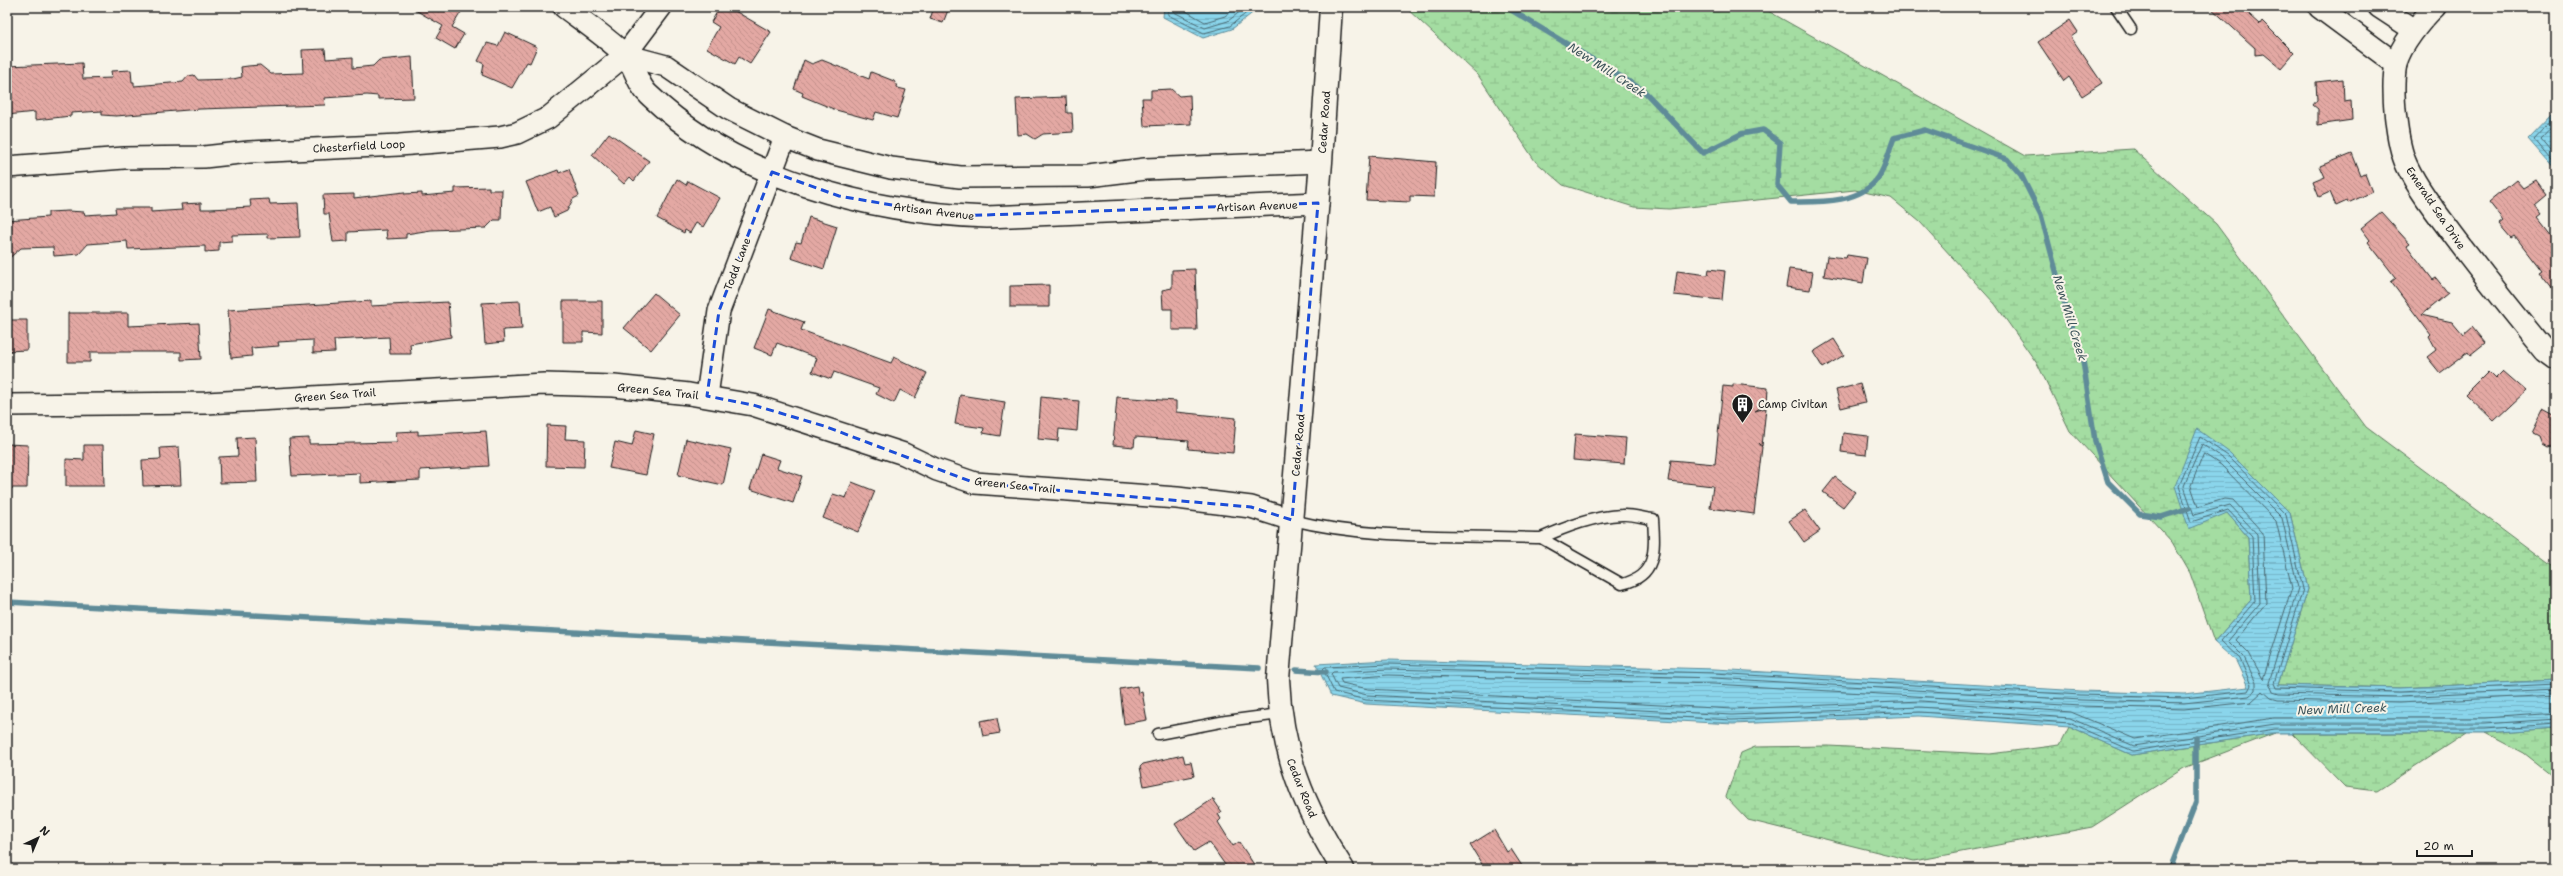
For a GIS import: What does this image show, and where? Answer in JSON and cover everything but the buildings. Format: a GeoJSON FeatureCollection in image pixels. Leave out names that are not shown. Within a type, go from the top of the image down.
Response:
{"type":"FeatureCollection","features":[{"type":"Feature","properties":{"kind":"street","name":"Artisan Avenue"},"geometry":{"type":"LineString","coordinates":[[564,7],[625,55],[647,94],[690,128],[726,150],[772,172],[839,196],[956,216],[1088,214],[1318,203]]}},
{"type":"Feature","properties":{"kind":"street","name":"Chesterfield Loop"},"geometry":{"type":"LineString","coordinates":[[7,167],[124,158],[204,157],[249,152],[399,145],[500,137],[517,133],[548,118],[625,55],[661,7]]}},
{"type":"Feature","properties":{"kind":"street","name":"Cedar Road"},"geometry":{"type":"LineString","coordinates":[[1331,7],[1318,203],[1278,679],[1280,714],[1285,745],[1298,784],[1339,868]]}},
{"type":"Feature","properties":{"kind":"street"},"geometry":{"type":"LineString","coordinates":[[2319,7],[2396,64]]}},
{"type":"Feature","properties":{"kind":"street"},"geometry":{"type":"LineString","coordinates":[[2379,7],[2414,30]]}},
{"type":"Feature","properties":{"kind":"street","name":"Emerald Sea Drive"},"geometry":{"type":"LineString","coordinates":[[2435,7],[2414,30],[2396,64],[2396,124],[2399,145],[2406,165],[2437,213],[2486,279],[2545,351],[2556,359]]}},
{"type":"Feature","properties":{"kind":"street","name":"Artisan Avenue"},"geometry":{"type":"LineString","coordinates":[[625,55],[666,66],[729,109],[785,137],[818,150],[891,168],[960,177],[1088,176],[1145,169],[1321,162]]}},
{"type":"Feature","properties":{"kind":"street","name":"Todd Lane"},"geometry":{"type":"LineString","coordinates":[[707,396],[719,311],[785,137]]}},
{"type":"Feature","properties":{"kind":"street","name":"Green Sea Trail"},"geometry":{"type":"LineString","coordinates":[[7,405],[206,403],[544,384],[614,386],[707,396],[753,405],[824,426],[904,454],[937,470],[975,483],[1236,505],[1251,507],[1292,520]]}},
{"type":"Feature","properties":{"kind":"lane"},"geometry":{"type":"LineString","coordinates":[[2116,7],[2131,29]]}},
{"type":"Feature","properties":{"kind":"lane"},"geometry":{"type":"LineString","coordinates":[[1292,520],[1327,529],[1358,532],[1541,538],[1566,527],[1598,518],[1623,515],[1653,519],[1655,544],[1649,569],[1636,581],[1622,584],[1541,538]]}},
{"type":"Feature","properties":{"kind":"lane"},"geometry":{"type":"LineString","coordinates":[[1158,734],[1226,721],[1280,714]]}},
{"type":"Feature","properties":{"kind":"highlighted area"},"geometry":{"type":"Polygon","coordinates":[[[772,172],[839,196],[956,216],[1318,203],[1292,520],[1251,507],[975,483],[824,426],[753,405],[707,396],[719,311],[772,172]]]}},
{"type":"Feature","properties":{"kind":"green space"},"geometry":{"type":"Polygon","coordinates":[[[1405,7],[1761,7],[2025,156],[2133,149],[2216,224],[2366,427],[2556,569],[2556,680],[2399,688],[2278,685],[2308,589],[2290,513],[2227,513],[2248,537],[2251,600],[2214,642],[2190,573],[2172,542],[2070,431],[2038,365],[1995,304],[1920,222],[1891,198],[1855,190],[1669,209],[1634,207],[1563,185],[1535,161],[1478,75],[1405,7]]]}},
{"type":"Feature","properties":{"kind":"green space"},"geometry":{"type":"Polygon","coordinates":[[[2069,727],[2132,755],[2275,733],[2184,768],[2092,827],[1914,861],[1748,820],[1726,797],[1741,753],[1755,747],[1828,746],[1990,754],[2060,745],[2069,727]]]}},
{"type":"Feature","properties":{"kind":"green space"},"geometry":{"type":"Polygon","coordinates":[[[2556,728],[2556,779],[2523,753],[2485,733],[2556,728]]]}},
{"type":"Feature","properties":{"kind":"green space"},"geometry":{"type":"Polygon","coordinates":[[[2292,733],[2466,733],[2377,791],[2345,787],[2292,733]]]}},
{"type":"Feature","properties":{"kind":"water"},"geometry":{"type":"Polygon","coordinates":[[[1164,7],[1260,7],[1232,29],[1203,38],[1163,17],[1164,7]]]}},
{"type":"Feature","properties":{"kind":"water"},"geometry":{"type":"Polygon","coordinates":[[[2556,110],[2556,171],[2528,139],[2556,110]]]}},
{"type":"Feature","properties":{"kind":"water"},"geometry":{"type":"Polygon","coordinates":[[[2197,429],[2230,453],[2290,513],[2308,589],[2278,685],[2399,688],[2556,680],[2556,728],[2485,733],[2275,733],[2132,755],[2069,727],[1919,716],[1733,724],[1366,704],[1331,696],[1316,664],[1388,660],[1715,669],[2081,691],[2184,694],[2248,687],[2236,661],[2214,642],[2251,600],[2248,537],[2227,513],[2189,529],[2175,486],[2197,429]]]}},
{"type":"Feature","properties":{"kind":"waterway","name":"New Mill Creek"},"geometry":{"type":"LineString","coordinates":[[1506,7],[1643,90],[1703,153],[1741,134],[1763,130],[1780,143],[1777,185],[1791,202],[1838,200],[1860,193],[1870,186],[1881,174],[1894,138],[1925,130],[2007,159],[2021,175],[2041,215],[2070,323],[2082,354],[2095,441],[2108,482],[2140,514],[2161,517],[2189,508]]}},
{"type":"Feature","properties":{"kind":"waterway"},"geometry":{"type":"LineString","coordinates":[[7,602],[1259,668]]}},
{"type":"Feature","properties":{"kind":"waterway"},"geometry":{"type":"LineString","coordinates":[[1296,670],[1326,672]]}},
{"type":"Feature","properties":{"kind":"waterway"},"geometry":{"type":"LineString","coordinates":[[2170,869],[2196,802],[2196,738]]}},
{"type":"Feature","properties":{"kind":"place","name":"Camp Civitan"},"geometry":{"type":"Point","coordinates":[1742,424]}}]}
